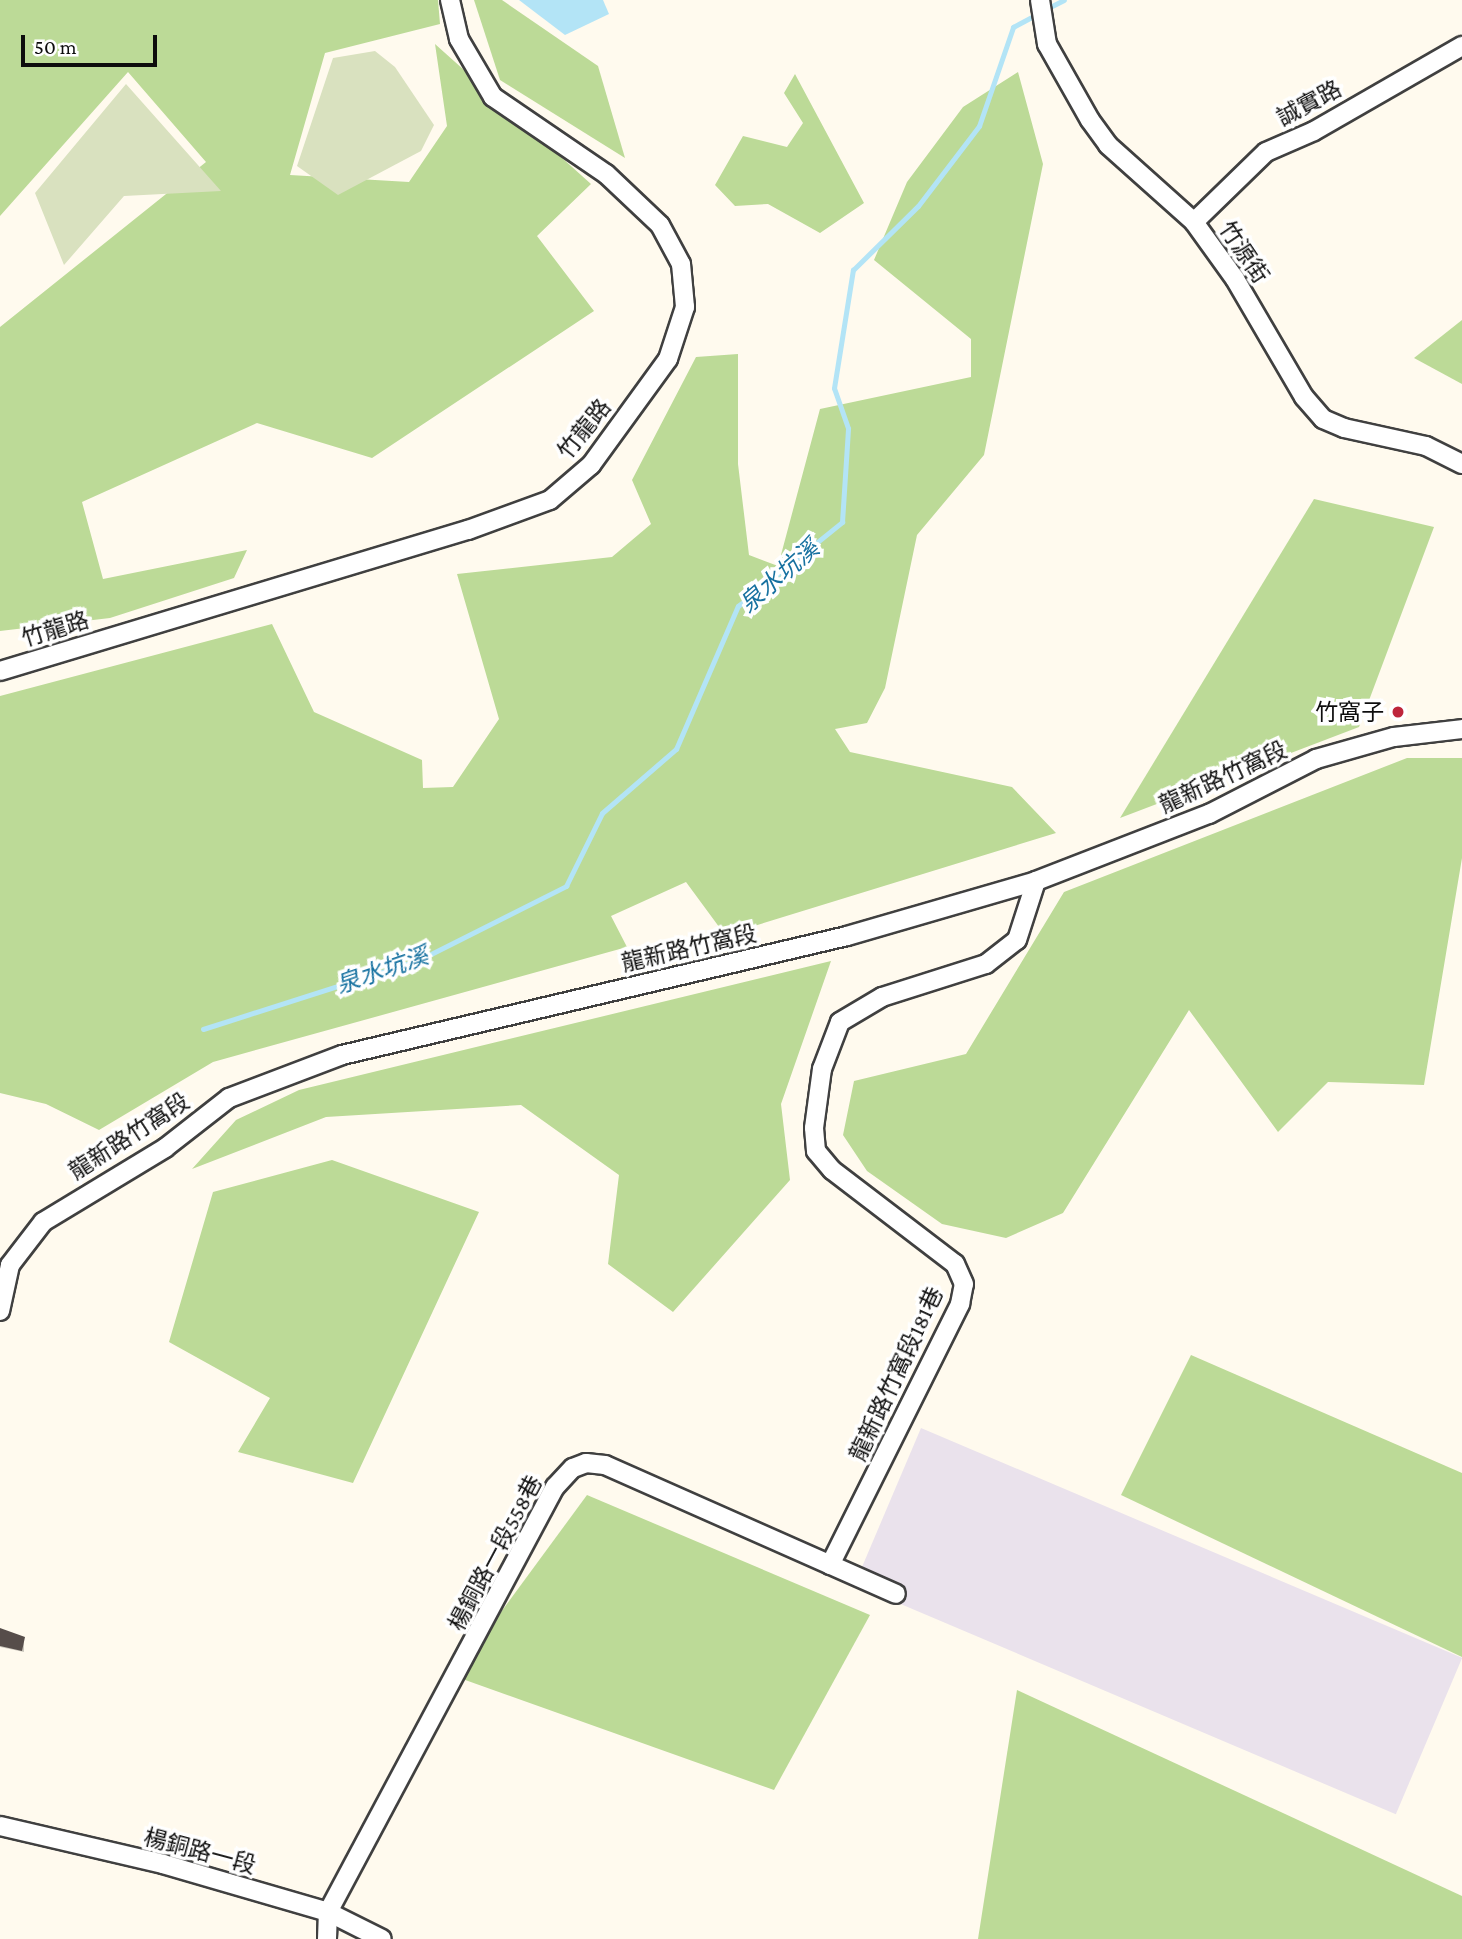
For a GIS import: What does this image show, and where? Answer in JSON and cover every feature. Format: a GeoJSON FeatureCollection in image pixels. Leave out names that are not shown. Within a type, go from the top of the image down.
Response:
{"type":"FeatureCollection","features":[{"type":"Feature","properties":{"kind":"street","name":"竹龍路"},"geometry":{"type":"LineString","coordinates":[[0,671],[468,530],[550,500],[591,465],[668,359],[685,307],[681,264],[660,225],[597,166],[493,97],[459,39],[450,0]]}},
{"type":"Feature","properties":{"kind":"street","name":"竹源街"},"geometry":{"type":"LineString","coordinates":[[1040,1],[1047,44],[1108,145],[1194,222],[1235,279],[1304,397],[1323,419],[1344,428],[1378,432],[1426,446],[1462,464]]}},
{"type":"Feature","properties":{"kind":"street","name":"誠實路"},"geometry":{"type":"LineString","coordinates":[[1194,222],[1266,152],[1314,131],[1462,46]]}},
{"type":"Feature","properties":{"kind":"street","name":"龍新路竹窩段"},"geometry":{"type":"LineString","coordinates":[[0,1311],[5,1258],[43,1222],[165,1148],[229,1098],[342,1055],[847,936],[1036,881],[1209,814],[1316,760],[1394,737],[1462,729]]}},
{"type":"Feature","properties":{"kind":"street","name":"龍新路竹窩段181巷"},"geometry":{"type":"LineString","coordinates":[[830,1564],[960,1304],[964,1284],[955,1264],[832,1170],[816,1151],[814,1128],[822,1069],[840,1022],[882,998],[986,964],[1017,940],[1036,881]]}},
{"type":"Feature","properties":{"kind":"street","name":"楊銅路一段558巷"},"geometry":{"type":"LineString","coordinates":[[327,1939],[328,1912],[555,1487],[573,1468],[586,1463],[605,1465],[897,1594]]}},
{"type":"Feature","properties":{"kind":"street","name":"楊銅路一段"},"geometry":{"type":"LineString","coordinates":[[0,1826],[163,1864],[328,1912],[382,1939]]}},
{"type":"Feature","properties":{"kind":"shaded area"},"geometry":{"type":"Polygon","coordinates":[[[921,1428],[1462,1658],[1396,1814],[855,1584],[921,1428]]]}},
{"type":"Feature","properties":{"kind":"green space"},"geometry":{"type":"Polygon","coordinates":[[[0,0],[438,0],[440,24],[325,53],[290,175],[409,182],[447,126],[435,44],[591,184],[537,236],[594,311],[372,458],[257,423],[82,502],[103,579],[247,550],[234,578],[110,618],[0,631],[0,327],[206,162],[128,72],[0,216],[0,0]]]}},
{"type":"Feature","properties":{"kind":"green space"},"geometry":{"type":"Polygon","coordinates":[[[474,0],[502,0],[598,66],[625,158],[500,80],[474,0]]]}},
{"type":"Feature","properties":{"kind":"green space"},"geometry":{"type":"Polygon","coordinates":[[[375,51],[395,67],[434,125],[421,151],[338,195],[297,166],[333,58],[375,51]]]}},
{"type":"Feature","properties":{"kind":"green space"},"geometry":{"type":"Polygon","coordinates":[[[1018,72],[1043,164],[984,455],[917,535],[885,688],[867,723],[835,729],[850,752],[1012,787],[1056,833],[725,935],[686,882],[611,916],[627,947],[213,1062],[99,1130],[46,1104],[0,1093],[0,696],[272,624],[314,712],[422,760],[423,788],[453,787],[499,719],[457,574],[612,557],[651,524],[632,480],[696,357],[738,354],[738,464],[749,555],[778,566],[820,409],[971,377],[971,339],[874,260],[907,182],[963,107],[1018,72]]]}},
{"type":"Feature","properties":{"kind":"green space"},"geometry":{"type":"Polygon","coordinates":[[[795,74],[864,203],[820,233],[768,204],[735,206],[715,185],[743,136],[787,147],[803,123],[784,93],[795,74]]]}},
{"type":"Feature","properties":{"kind":"green space"},"geometry":{"type":"Polygon","coordinates":[[[126,84],[221,191],[124,196],[64,265],[35,193],[126,84]]]}},
{"type":"Feature","properties":{"kind":"green space"},"geometry":{"type":"Polygon","coordinates":[[[1462,320],[1462,384],[1414,358],[1462,320]]]}},
{"type":"Feature","properties":{"kind":"green space"},"geometry":{"type":"Polygon","coordinates":[[[1314,499],[1434,527],[1359,727],[1120,818],[1314,499]]]}},
{"type":"Feature","properties":{"kind":"green space"},"geometry":{"type":"Polygon","coordinates":[[[1407,758],[1462,758],[1462,858],[1424,1085],[1328,1082],[1278,1132],[1189,1010],[1063,1213],[1006,1238],[942,1224],[867,1171],[843,1135],[854,1081],[966,1054],[1064,892],[1407,758]]]}},
{"type":"Feature","properties":{"kind":"green space"},"geometry":{"type":"Polygon","coordinates":[[[831,961],[781,1104],[790,1180],[673,1312],[608,1264],[619,1175],[521,1105],[326,1117],[192,1169],[236,1120],[299,1090],[831,961]]]}},
{"type":"Feature","properties":{"kind":"green space"},"geometry":{"type":"Polygon","coordinates":[[[332,1160],[479,1212],[353,1483],[238,1452],[270,1398],[169,1342],[213,1192],[332,1160]]]}},
{"type":"Feature","properties":{"kind":"green space"},"geometry":{"type":"Polygon","coordinates":[[[1191,1355],[1462,1473],[1462,1657],[1121,1495],[1191,1355]]]}},
{"type":"Feature","properties":{"kind":"green space"},"geometry":{"type":"Polygon","coordinates":[[[587,1495],[870,1615],[774,1790],[454,1676],[587,1495]]]}},
{"type":"Feature","properties":{"kind":"green space"},"geometry":{"type":"Polygon","coordinates":[[[1017,1690],[1462,1896],[1462,1939],[978,1939],[1017,1690]]]}},
{"type":"Feature","properties":{"kind":"water"},"geometry":{"type":"Polygon","coordinates":[[[519,0],[603,0],[609,14],[565,35],[519,0]]]}},
{"type":"Feature","properties":{"kind":"building"},"geometry":{"type":"Polygon","coordinates":[[[0,1628],[25,1637],[22,1651],[0,1646],[0,1628]]]}},
{"type":"Feature","properties":{"kind":"waterway","name":"泉水坑溪"},"geometry":{"type":"LineString","coordinates":[[1046,9],[1064,0]]}},
{"type":"Feature","properties":{"kind":"waterway","name":"泉水坑溪"},"geometry":{"type":"LineString","coordinates":[[203,1029],[419,960],[566,886],[602,813],[676,749],[738,606],[842,522],[848,428],[834,388],[853,270],[918,206],[979,126],[1013,27],[1037,14]]}},
{"type":"Feature","properties":{"kind":"place","name":"竹窩子"},"geometry":{"type":"Point","coordinates":[1398,712]}}]}
